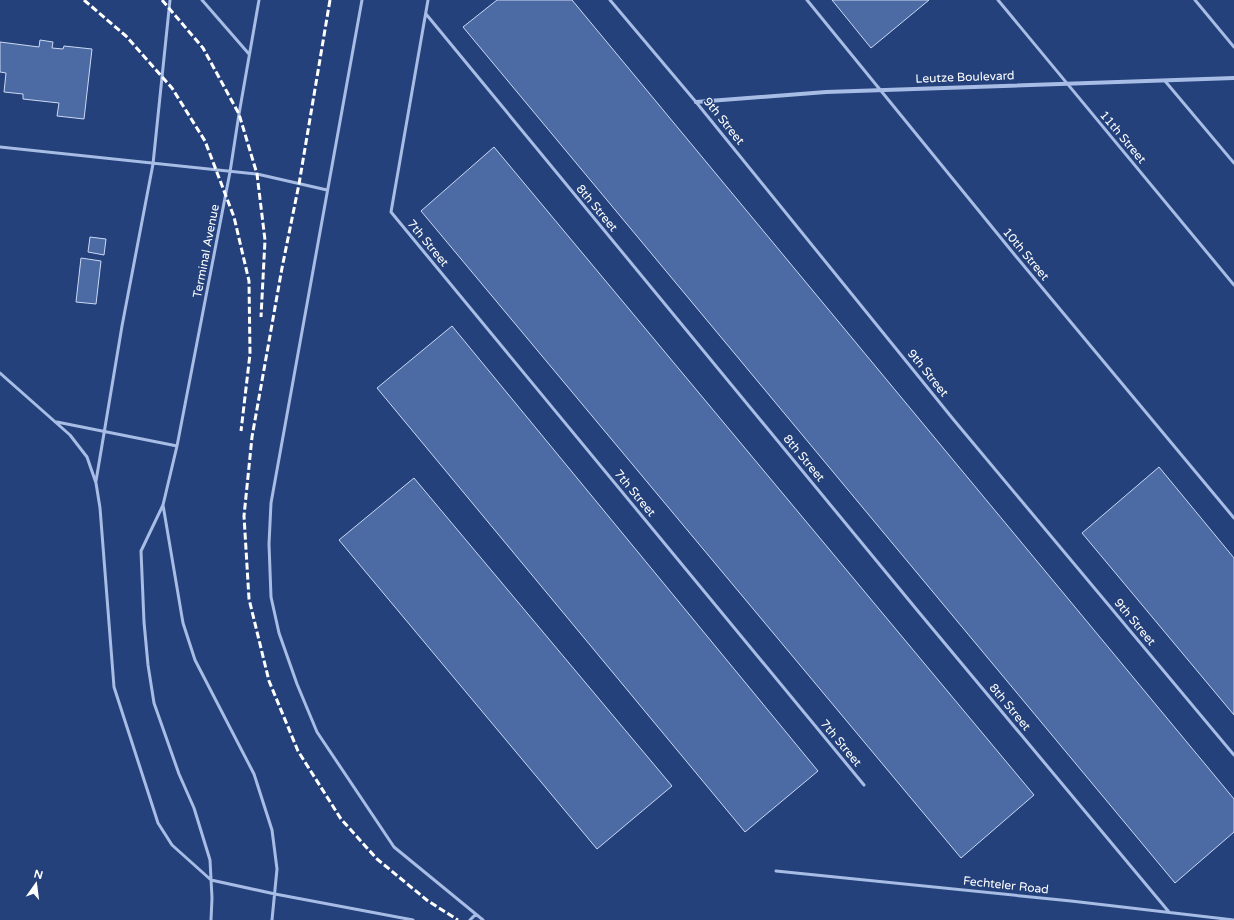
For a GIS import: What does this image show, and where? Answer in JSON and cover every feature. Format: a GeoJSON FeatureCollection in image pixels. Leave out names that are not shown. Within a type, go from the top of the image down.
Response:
{"type":"FeatureCollection","features":[{"type":"Feature","properties":{"kind":"street","name":"Leutze Boulevard"},"geometry":{"type":"LineString","coordinates":[[696,102],[826,92],[1234,78]]}},
{"type":"Feature","properties":{"kind":"lane"},"geometry":{"type":"LineString","coordinates":[[96,483],[104,430],[153,164],[170,0]]}},
{"type":"Feature","properties":{"kind":"lane"},"geometry":{"type":"LineString","coordinates":[[202,0],[249,54]]}},
{"type":"Feature","properties":{"kind":"lane","name":"Terminal Avenue"},"geometry":{"type":"LineString","coordinates":[[163,505],[177,446],[230,172],[249,54],[260,0]]}},
{"type":"Feature","properties":{"kind":"lane"},"geometry":{"type":"LineString","coordinates":[[362,0],[326,190],[271,503],[269,544],[271,597],[279,633],[297,684],[317,732],[394,848],[483,920]]}},
{"type":"Feature","properties":{"kind":"lane"},"geometry":{"type":"LineString","coordinates":[[426,14],[428,0]]}},
{"type":"Feature","properties":{"kind":"lane","name":"9th Street"},"geometry":{"type":"LineString","coordinates":[[610,0],[696,102],[958,425],[1234,755]]}},
{"type":"Feature","properties":{"kind":"lane","name":"10th Street"},"geometry":{"type":"LineString","coordinates":[[807,0],[1014,254],[1234,518]]}},
{"type":"Feature","properties":{"kind":"lane","name":"11th Street"},"geometry":{"type":"LineString","coordinates":[[998,0],[1234,285]]}},
{"type":"Feature","properties":{"kind":"lane"},"geometry":{"type":"LineString","coordinates":[[1195,0],[1234,47]]}},
{"type":"Feature","properties":{"kind":"lane","name":"7th Street"},"geometry":{"type":"LineString","coordinates":[[426,14],[391,212],[864,785]]}},
{"type":"Feature","properties":{"kind":"lane","name":"8th Street"},"geometry":{"type":"LineString","coordinates":[[426,14],[912,604],[1169,912]]}},
{"type":"Feature","properties":{"kind":"lane"},"geometry":{"type":"LineString","coordinates":[[1165,81],[1234,163]]}},
{"type":"Feature","properties":{"kind":"lane"},"geometry":{"type":"LineString","coordinates":[[0,147],[257,174],[326,190]]}},
{"type":"Feature","properties":{"kind":"lane"},"geometry":{"type":"LineString","coordinates":[[0,373],[70,435],[87,457],[96,483],[100,508],[114,687],[158,823],[172,845],[211,880],[275,894],[413,920]]}},
{"type":"Feature","properties":{"kind":"lane"},"geometry":{"type":"LineString","coordinates":[[55,422],[104,430],[177,446]]}},
{"type":"Feature","properties":{"kind":"lane"},"geometry":{"type":"LineString","coordinates":[[163,505],[141,551],[144,622],[148,665],[154,703],[179,774],[194,808],[210,860],[212,898],[211,920]]}},
{"type":"Feature","properties":{"kind":"lane"},"geometry":{"type":"LineString","coordinates":[[163,505],[183,623],[195,660],[254,774],[272,830],[277,869],[272,920]]}},
{"type":"Feature","properties":{"kind":"lane","name":"Fechteler Road"},"geometry":{"type":"LineString","coordinates":[[776,871],[1071,901],[1234,920]]}},
{"type":"Feature","properties":{"kind":"lane"},"geometry":{"type":"LineString","coordinates":[[470,920],[476,914]]}},
{"type":"Feature","properties":{"kind":"building"},"geometry":{"type":"Polygon","coordinates":[[[497,0],[572,0],[1234,799],[1234,832],[1175,883],[463,27],[497,0]]]}},
{"type":"Feature","properties":{"kind":"building"},"geometry":{"type":"Polygon","coordinates":[[[832,0],[929,0],[871,48],[832,0]]]}},
{"type":"Feature","properties":{"kind":"building"},"geometry":{"type":"Polygon","coordinates":[[[40,40],[53,42],[52,48],[63,49],[64,46],[92,49],[84,119],[57,116],[59,103],[23,99],[23,94],[4,92],[6,73],[0,72],[0,42],[39,47],[40,40]]]}},
{"type":"Feature","properties":{"kind":"building"},"geometry":{"type":"Polygon","coordinates":[[[494,147],[1034,795],[961,858],[421,211],[494,147]]]}},
{"type":"Feature","properties":{"kind":"building"},"geometry":{"type":"Polygon","coordinates":[[[90,237],[106,239],[104,255],[88,252],[90,237]]]}},
{"type":"Feature","properties":{"kind":"building"},"geometry":{"type":"Polygon","coordinates":[[[81,258],[101,261],[96,304],[76,302],[81,258]]]}},
{"type":"Feature","properties":{"kind":"building"},"geometry":{"type":"Polygon","coordinates":[[[452,326],[818,771],[745,832],[377,388],[452,326]]]}},
{"type":"Feature","properties":{"kind":"building"},"geometry":{"type":"Polygon","coordinates":[[[1159,467],[1234,558],[1234,715],[1082,533],[1159,467]]]}},
{"type":"Feature","properties":{"kind":"building"},"geometry":{"type":"Polygon","coordinates":[[[414,478],[672,786],[597,849],[339,540],[414,478]]]}},
{"type":"Feature","properties":{"kind":"railway"},"geometry":{"type":"LineString","coordinates":[[84,0],[126,36],[172,88],[205,141],[234,217],[249,281],[250,354],[241,431]]}},
{"type":"Feature","properties":{"kind":"railway"},"geometry":{"type":"LineString","coordinates":[[162,0],[203,48],[239,114],[257,174],[265,240],[261,317]]}},
{"type":"Feature","properties":{"kind":"railway"},"geometry":{"type":"LineString","coordinates":[[330,0],[299,184],[282,268],[252,437],[244,516],[249,599],[269,681],[298,751],[341,819],[377,859],[428,901],[458,920]]}}]}
